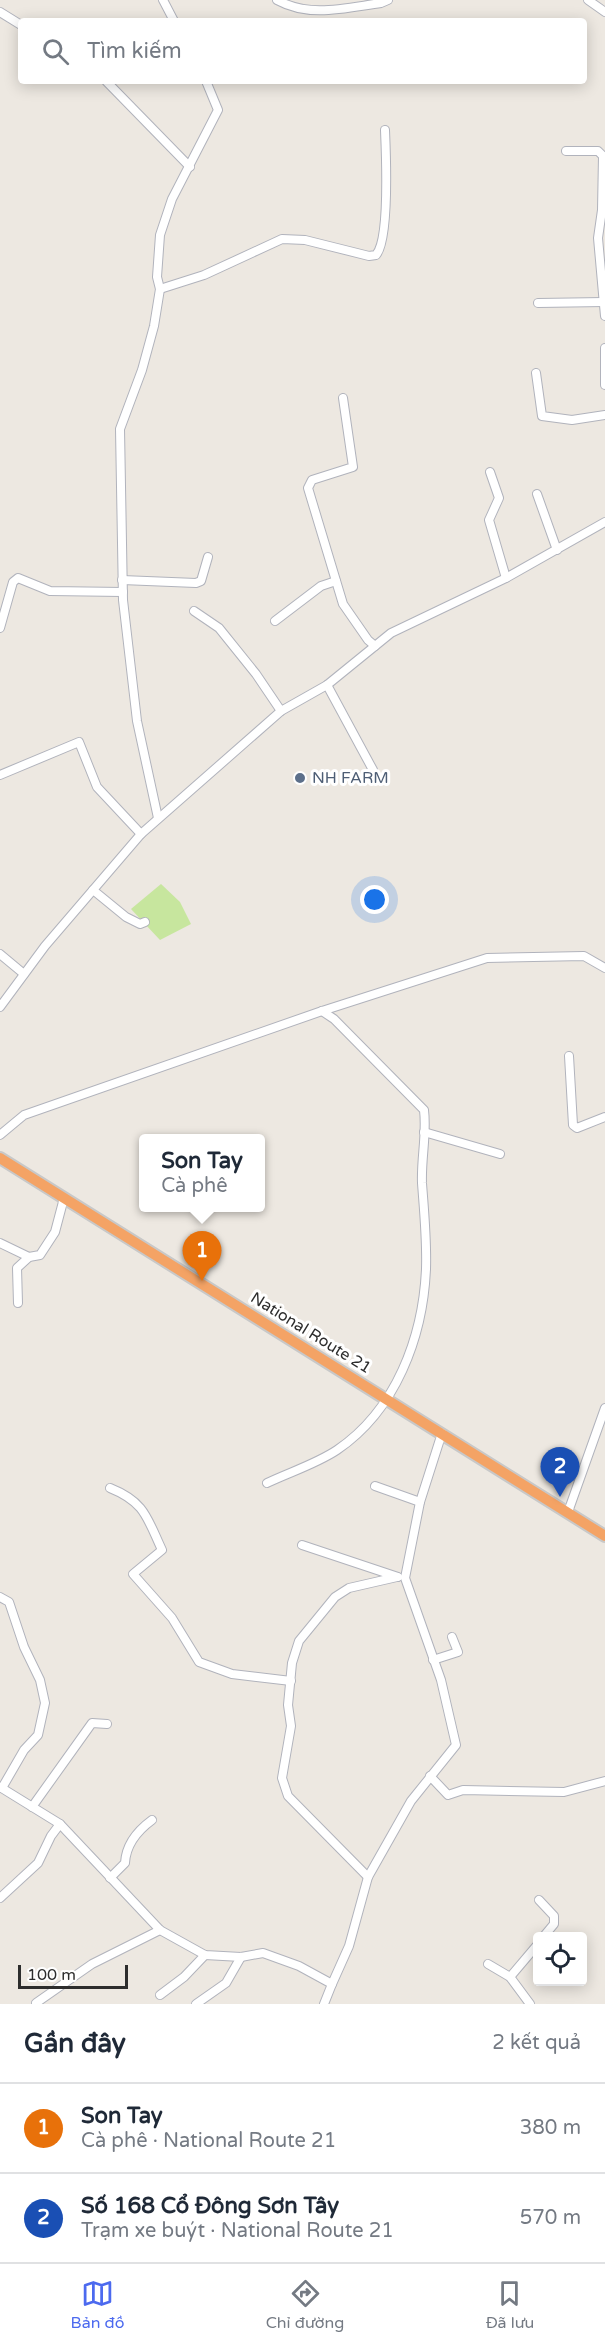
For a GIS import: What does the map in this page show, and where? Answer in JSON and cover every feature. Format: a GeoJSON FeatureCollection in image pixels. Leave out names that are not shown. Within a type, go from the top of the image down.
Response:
{"type":"FeatureCollection","features":[{"type":"Feature","properties":{"kind":"highway","name":"National Route 21"},"geometry":{"type":"LineString","coordinates":[[0,1158],[605,1536]]}},
{"type":"Feature","properties":{"kind":"street"},"geometry":{"type":"LineString","coordinates":[[163,0],[172,18]]}},
{"type":"Feature","properties":{"kind":"street"},"geometry":{"type":"LineString","coordinates":[[277,0],[293,9],[314,11],[381,3],[388,0]]}},
{"type":"Feature","properties":{"kind":"street"},"geometry":{"type":"LineString","coordinates":[[588,0],[605,12]]}},
{"type":"Feature","properties":{"kind":"street"},"geometry":{"type":"LineString","coordinates":[[0,12],[18,23]]}},
{"type":"Feature","properties":{"kind":"street"},"geometry":{"type":"LineString","coordinates":[[109,84],[190,167]]}},
{"type":"Feature","properties":{"kind":"street"},"geometry":{"type":"LineString","coordinates":[[158,818],[137,721],[123,592],[120,429],[142,370],[154,326],[160,289],[157,277],[160,235],[172,199],[218,110],[207,84]]}},
{"type":"Feature","properties":{"kind":"street"},"geometry":{"type":"LineString","coordinates":[[160,289],[204,275],[282,239],[304,240],[369,256],[376,255],[380,246],[387,186],[385,130]]}},
{"type":"Feature","properties":{"kind":"street"},"geometry":{"type":"LineString","coordinates":[[567,151],[598,152],[603,156],[603,203],[598,238],[605,316]]}},
{"type":"Feature","properties":{"kind":"street"},"geometry":{"type":"LineString","coordinates":[[538,303],[604,302]]}},
{"type":"Feature","properties":{"kind":"street"},"geometry":{"type":"LineString","coordinates":[[605,348],[605,385]]}},
{"type":"Feature","properties":{"kind":"street"},"geometry":{"type":"LineString","coordinates":[[536,373],[542,416],[572,420],[605,415]]}},
{"type":"Feature","properties":{"kind":"street"},"geometry":{"type":"LineString","coordinates":[[343,398],[353,466],[312,480],[308,486],[343,604],[368,640],[375,646]]}},
{"type":"Feature","properties":{"kind":"street"},"geometry":{"type":"LineString","coordinates":[[490,472],[498,498],[489,520],[506,578]]}},
{"type":"Feature","properties":{"kind":"street"},"geometry":{"type":"LineString","coordinates":[[537,494],[556,550]]}},
{"type":"Feature","properties":{"kind":"street"},"geometry":{"type":"LineString","coordinates":[[0,1007],[24,974],[141,834],[281,711],[327,685],[391,633],[506,578],[605,522]]}},
{"type":"Feature","properties":{"kind":"street"},"geometry":{"type":"LineString","coordinates":[[122,580],[196,583],[201,581],[208,557]]}},
{"type":"Feature","properties":{"kind":"street"},"geometry":{"type":"LineString","coordinates":[[0,628],[13,582],[18,578],[50,591],[123,592]]}},
{"type":"Feature","properties":{"kind":"street"},"geometry":{"type":"LineString","coordinates":[[275,621],[321,586],[336,581]]}},
{"type":"Feature","properties":{"kind":"street"},"geometry":{"type":"LineString","coordinates":[[194,611],[219,628],[256,674],[281,711]]}},
{"type":"Feature","properties":{"kind":"street"},"geometry":{"type":"LineString","coordinates":[[327,685],[373,770]]}},
{"type":"Feature","properties":{"kind":"street"},"geometry":{"type":"LineString","coordinates":[[0,775],[79,742],[97,787],[141,834]]}},
{"type":"Feature","properties":{"kind":"street"},"geometry":{"type":"LineString","coordinates":[[93,890],[126,917],[140,924],[145,922]]}},
{"type":"Feature","properties":{"kind":"street"},"geometry":{"type":"LineString","coordinates":[[0,954],[24,974]]}},
{"type":"Feature","properties":{"kind":"street"},"geometry":{"type":"LineString","coordinates":[[0,1135],[24,1115],[322,1011],[487,958],[584,956],[605,968]]}},
{"type":"Feature","properties":{"kind":"street"},"geometry":{"type":"LineString","coordinates":[[267,1483],[335,1451],[364,1426],[388,1399],[416,1333],[424,1291],[426,1226],[421,1166],[424,1110],[334,1019],[322,1011]]}},
{"type":"Feature","properties":{"kind":"street"},"geometry":{"type":"LineString","coordinates":[[569,1056],[573,1125],[577,1128],[605,1117]]}},
{"type":"Feature","properties":{"kind":"street"},"geometry":{"type":"LineString","coordinates":[[424,1132],[500,1154]]}},
{"type":"Feature","properties":{"kind":"street"},"geometry":{"type":"LineString","coordinates":[[18,1303],[17,1268],[29,1257],[40,1255],[50,1240],[64,1198]]}},
{"type":"Feature","properties":{"kind":"street"},"geometry":{"type":"LineString","coordinates":[[0,1243],[29,1257]]}},
{"type":"Feature","properties":{"kind":"street"},"geometry":{"type":"LineString","coordinates":[[568,1512],[605,1408]]}},
{"type":"Feature","properties":{"kind":"street"},"geometry":{"type":"LineString","coordinates":[[324,2004],[349,1946],[368,1877],[411,1801],[456,1745],[433,1660],[401,1577],[420,1502],[442,1433]]}},
{"type":"Feature","properties":{"kind":"street"},"geometry":{"type":"LineString","coordinates":[[375,1486],[420,1502]]}},
{"type":"Feature","properties":{"kind":"street"},"geometry":{"type":"LineString","coordinates":[[110,1488],[137,1502],[145,1515],[162,1550],[133,1574],[172,1618],[199,1662],[221,1671],[291,1681]]}},
{"type":"Feature","properties":{"kind":"street"},"geometry":{"type":"LineString","coordinates":[[302,1545],[401,1577]]}},
{"type":"Feature","properties":{"kind":"street"},"geometry":{"type":"LineString","coordinates":[[368,1877],[288,1796],[282,1778],[291,1726],[288,1705],[294,1654],[299,1641],[335,1597],[349,1588],[401,1577]]}},
{"type":"Feature","properties":{"kind":"street"},"geometry":{"type":"LineString","coordinates":[[0,1597],[9,1602],[24,1647],[40,1680],[45,1703],[38,1735],[24,1750],[1,1788],[60,1824],[160,1930],[206,1955],[241,1957],[263,1953],[299,1966],[332,1984]]}},
{"type":"Feature","properties":{"kind":"street"},"geometry":{"type":"LineString","coordinates":[[433,1660],[458,1654],[452,1637]]}},
{"type":"Feature","properties":{"kind":"street"},"geometry":{"type":"LineString","coordinates":[[32,1807],[92,1723],[97,1721],[107,1724]]}},
{"type":"Feature","properties":{"kind":"street"},"geometry":{"type":"LineString","coordinates":[[430,1776],[448,1796],[463,1790],[564,1792],[605,1781]]}},
{"type":"Feature","properties":{"kind":"street"},"geometry":{"type":"LineString","coordinates":[[110,1878],[124,1864],[126,1850],[139,1830],[152,1820]]}},
{"type":"Feature","properties":{"kind":"street"},"geometry":{"type":"LineString","coordinates":[[1,1896],[38,1863],[51,1836],[60,1824]]}},
{"type":"Feature","properties":{"kind":"street"},"geometry":{"type":"LineString","coordinates":[[539,1900],[555,1916],[554,1924],[547,1932]]}},
{"type":"Feature","properties":{"kind":"street"},"geometry":{"type":"LineString","coordinates":[[36,2002],[92,1964],[160,1930]]}},
{"type":"Feature","properties":{"kind":"street"},"geometry":{"type":"LineString","coordinates":[[510,1977],[533,1949]]}},
{"type":"Feature","properties":{"kind":"street"},"geometry":{"type":"LineString","coordinates":[[160,1995],[184,1977],[206,1955]]}},
{"type":"Feature","properties":{"kind":"street"},"geometry":{"type":"LineString","coordinates":[[196,2004],[226,1983],[241,1957]]}},
{"type":"Feature","properties":{"kind":"street"},"geometry":{"type":"LineString","coordinates":[[488,1964],[510,1977],[530,2004]]}},
{"type":"Feature","properties":{"kind":"green space"},"geometry":{"type":"Polygon","coordinates":[[[161,884],[180,902],[191,924],[160,940],[131,909],[161,884]]]}},
{"type":"Feature","properties":{"kind":"place","name":"NH FARM"},"geometry":{"type":"Point","coordinates":[300,778]}},
{"type":"Feature","properties":{"kind":"place","name":"Son Tay"},"geometry":{"type":"Point","coordinates":[202,1281]}},
{"type":"Feature","properties":{"kind":"place","name":"Số 168 Cổ Đông Sơn Tây"},"geometry":{"type":"Point","coordinates":[560,1497]}}]}
